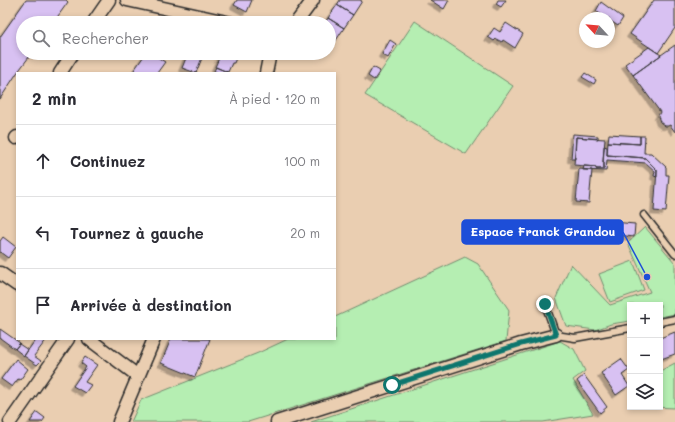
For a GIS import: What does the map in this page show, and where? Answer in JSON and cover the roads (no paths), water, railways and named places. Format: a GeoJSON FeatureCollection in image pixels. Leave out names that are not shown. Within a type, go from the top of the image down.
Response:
{"type":"FeatureCollection","features":[{"type":"Feature","properties":{"kind":"street"},"geometry":{"type":"LineString","coordinates":[[98,16],[109,0]]}},
{"type":"Feature","properties":{"kind":"street"},"geometry":{"type":"LineString","coordinates":[[127,0],[199,16]]}},
{"type":"Feature","properties":{"kind":"street"},"geometry":{"type":"LineString","coordinates":[[301,16],[313,0]]}},
{"type":"Feature","properties":{"kind":"street"},"geometry":{"type":"LineString","coordinates":[[61,72],[68,60]]}},
{"type":"Feature","properties":{"kind":"street"},"geometry":{"type":"LineString","coordinates":[[266,72],[269,60]]}},
{"type":"Feature","properties":{"kind":"street"},"geometry":{"type":"LineString","coordinates":[[0,273],[16,284]]}},
{"type":"Feature","properties":{"kind":"street"},"geometry":{"type":"LineString","coordinates":[[277,422],[521,344],[556,335]]}},
{"type":"Feature","properties":{"kind":"street"},"geometry":{"type":"LineString","coordinates":[[10,422],[67,340]]}},
{"type":"Feature","properties":{"kind":"street"},"geometry":{"type":"LineString","coordinates":[[91,340],[138,376]]}},
{"type":"Feature","properties":{"kind":"street"},"geometry":{"type":"LineString","coordinates":[[119,422],[154,340]]}},
{"type":"Feature","properties":{"kind":"lane"},"geometry":{"type":"LineString","coordinates":[[644,215],[675,254]]}},
{"type":"Feature","properties":{"kind":"lane"},"geometry":{"type":"LineString","coordinates":[[545,304],[556,335],[575,338],[627,329]]}},
{"type":"Feature","properties":{"kind":"lane"},"geometry":{"type":"LineString","coordinates":[[663,321],[675,319]]}},
{"type":"Feature","properties":{"kind":"place","name":"Espace Franck Grandou"},"geometry":{"type":"Point","coordinates":[647,277]}}]}
